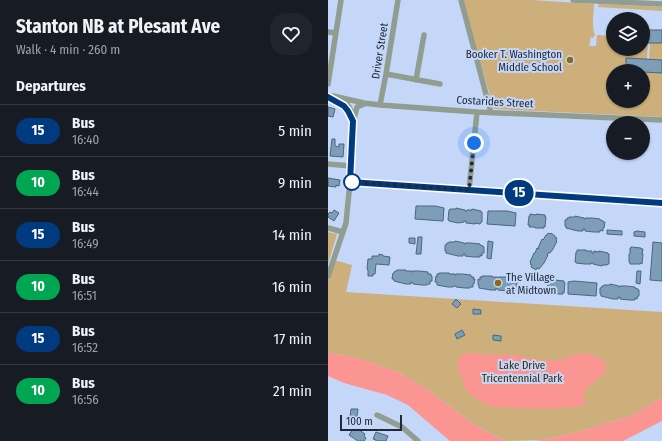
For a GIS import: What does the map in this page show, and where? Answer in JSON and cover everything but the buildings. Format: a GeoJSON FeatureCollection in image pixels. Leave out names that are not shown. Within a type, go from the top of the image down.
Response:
{"type":"FeatureCollection","features":[{"type":"Feature","properties":{"kind":"street"},"geometry":{"type":"LineString","coordinates":[[328,84],[341,0]]}},
{"type":"Feature","properties":{"kind":"street","name":"Driver Street"},"geometry":{"type":"LineString","coordinates":[[380,105],[398,0]]}},
{"type":"Feature","properties":{"kind":"street"},"geometry":{"type":"LineString","coordinates":[[461,0],[492,113]]}},
{"type":"Feature","properties":{"kind":"street"},"geometry":{"type":"LineString","coordinates":[[573,0],[662,4]]}},
{"type":"Feature","properties":{"kind":"street"},"geometry":{"type":"LineString","coordinates":[[328,32],[336,33]]}},
{"type":"Feature","properties":{"kind":"street"},"geometry":{"type":"LineString","coordinates":[[416,80],[424,35]]}},
{"type":"Feature","properties":{"kind":"street"},"geometry":{"type":"LineString","coordinates":[[386,74],[440,84]]}},
{"type":"Feature","properties":{"kind":"street"},"geometry":{"type":"LineString","coordinates":[[328,96],[344,106],[353,121]]}},
{"type":"Feature","properties":{"kind":"street","name":"Costarides Street"},"geometry":{"type":"LineString","coordinates":[[328,96],[336,96],[364,103],[380,105],[477,112],[662,120]]}},
{"type":"Feature","properties":{"kind":"street"},"geometry":{"type":"LineString","coordinates":[[328,276],[346,223],[353,121],[352,112],[349,106],[336,96]]}},
{"type":"Feature","properties":{"kind":"street"},"geometry":{"type":"LineString","coordinates":[[353,121],[356,116],[357,107],[364,103]]}},
{"type":"Feature","properties":{"kind":"street"},"geometry":{"type":"LineString","coordinates":[[469,190],[477,112]]}},
{"type":"Feature","properties":{"kind":"street"},"geometry":{"type":"LineString","coordinates":[[328,164],[351,166]]}},
{"type":"Feature","properties":{"kind":"street"},"geometry":{"type":"LineString","coordinates":[[350,182],[662,203]]}},
{"type":"Feature","properties":{"kind":"street"},"geometry":{"type":"LineString","coordinates":[[328,228],[343,232]]}},
{"type":"Feature","properties":{"kind":"street"},"geometry":{"type":"LineString","coordinates":[[377,415],[402,427],[418,441]]}},
{"type":"Feature","properties":{"kind":"green space","name":"Booker T. Washington Middle School"},"geometry":{"type":"Polygon","coordinates":[[[462,0],[532,0],[594,4],[593,24],[595,35],[593,38],[591,37],[589,46],[596,46],[597,35],[606,36],[606,56],[647,56],[647,59],[626,58],[626,64],[606,64],[606,108],[650,108],[650,72],[662,73],[662,117],[494,109],[462,0]]]}},
{"type":"Feature","properties":{"kind":"green space"},"geometry":{"type":"Polygon","coordinates":[[[599,4],[662,7],[662,11],[598,7],[599,4]]]}},
{"type":"Feature","properties":{"kind":"green space"},"geometry":{"type":"Polygon","coordinates":[[[650,43],[662,43],[662,60],[649,59],[650,43]]]}},
{"type":"Feature","properties":{"kind":"green space"},"geometry":{"type":"Polygon","coordinates":[[[328,232],[337,234],[328,264],[328,232]]]}},
{"type":"Feature","properties":{"kind":"green space","name":"Lake Drive Tricentennial Park"},"geometry":{"type":"Polygon","coordinates":[[[334,260],[352,265],[346,292],[662,312],[662,398],[630,416],[578,432],[543,440],[507,441],[470,422],[428,390],[398,372],[357,358],[328,353],[328,276],[334,260]]]}},
{"type":"Feature","properties":{"kind":"shaded area"},"geometry":{"type":"Polygon","coordinates":[[[328,353],[357,358],[398,372],[428,390],[470,422],[507,441],[450,441],[408,405],[387,395],[344,383],[328,376],[328,353]]]}},
{"type":"Feature","properties":{"kind":"shaded area"},"geometry":{"type":"Polygon","coordinates":[[[464,353],[520,356],[550,361],[589,354],[603,360],[605,364],[605,372],[584,391],[583,395],[586,404],[576,407],[543,409],[493,407],[475,398],[465,389],[458,365],[459,359],[464,353]]]}},
{"type":"Feature","properties":{"kind":"shaded area"},"geometry":{"type":"Polygon","coordinates":[[[662,398],[662,421],[623,441],[535,441],[578,432],[630,416],[662,398]]]}},
{"type":"Feature","properties":{"kind":"bus line","name":"15"},"geometry":{"type":"LineString","coordinates":[[328,97],[344,106],[353,121],[350,182],[662,203]]}},
{"type":"Feature","properties":{"kind":"place","name":"Booker T. Washington Middle School"},"geometry":{"type":"Point","coordinates":[570,60]}},
{"type":"Feature","properties":{"kind":"place","name":"The Village at Midtown"},"geometry":{"type":"Point","coordinates":[498,283]}},
{"type":"Feature","properties":{"kind":"route"},"geometry":{"type":"LineString","coordinates":[[352,182],[469,190],[474,143]]}}]}
